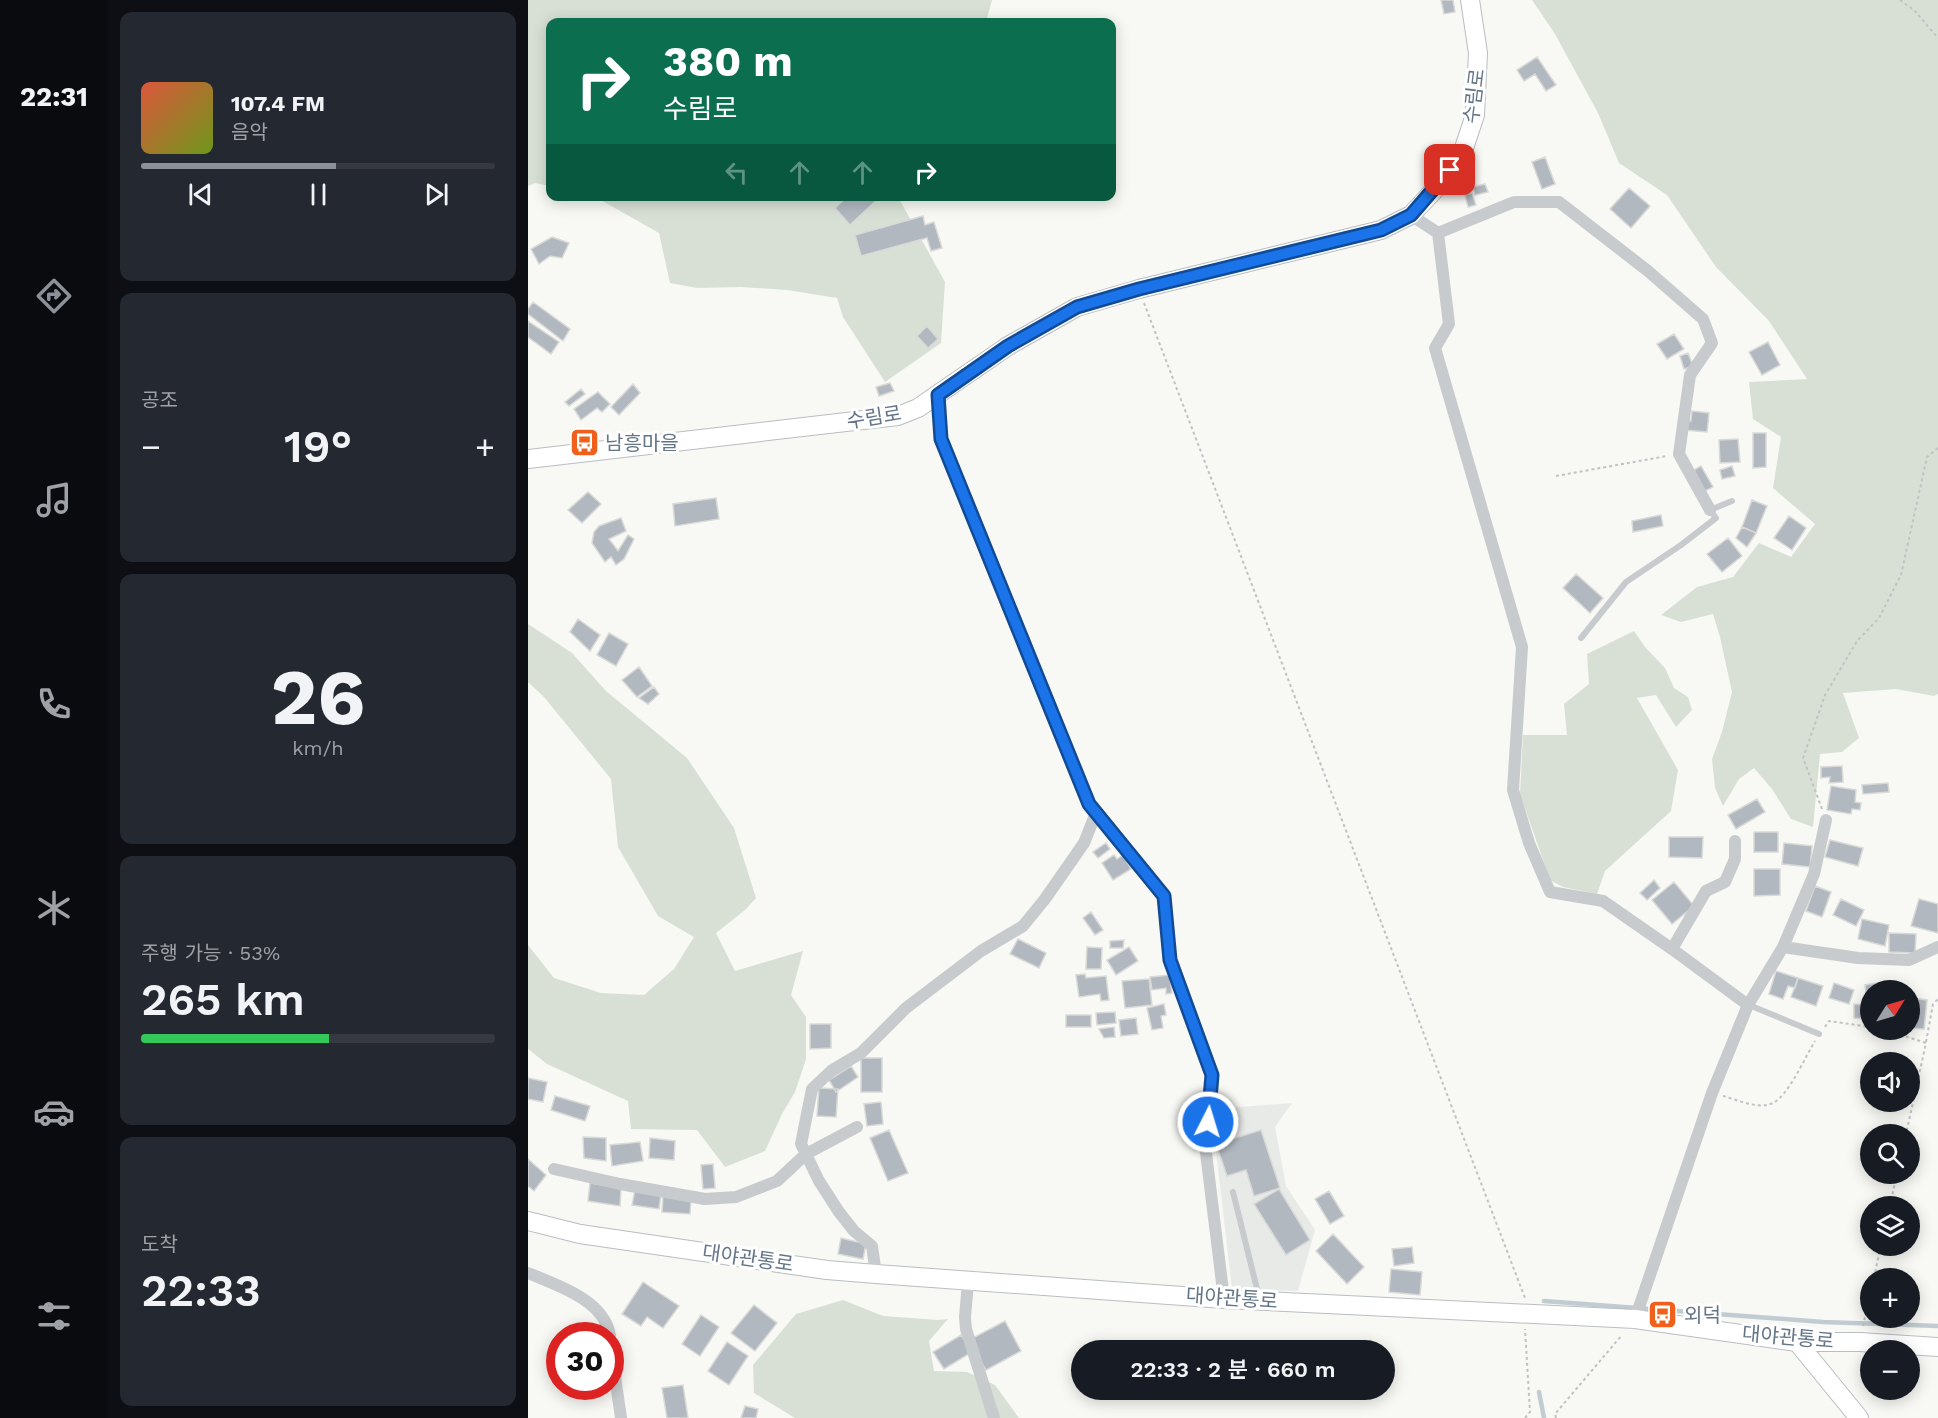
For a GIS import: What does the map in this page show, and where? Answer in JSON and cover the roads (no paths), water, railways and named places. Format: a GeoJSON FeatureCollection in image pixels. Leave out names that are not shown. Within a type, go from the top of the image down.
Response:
{"type":"FeatureCollection","features":[{"type":"Feature","properties":{"kind":"main road","name":"수림로"},"geometry":{"type":"LineString","coordinates":[[528,459],[898,416],[918,408],[1008,346],[1077,307],[1139,289],[1381,230],[1411,215],[1461,157],[1475,115],[1478,53],[1470,0]]}},
{"type":"Feature","properties":{"kind":"main road","name":"대야관통로"},"geometry":{"type":"LineString","coordinates":[[528,1221],[580,1234],[826,1270],[968,1282],[1260,1301],[1528,1314],[1637,1312],[1797,1342],[1860,1342],[1938,1347]]}},
{"type":"Feature","properties":{"kind":"main road"},"geometry":{"type":"LineString","coordinates":[[1797,1342],[1859,1418]]}},
{"type":"Feature","properties":{"kind":"street"},"geometry":{"type":"LineString","coordinates":[[1438,233],[1514,202],[1559,202],[1648,271],[1703,319],[1712,343],[1690,375],[1679,454],[1710,510]]}},
{"type":"Feature","properties":{"kind":"street"},"geometry":{"type":"LineString","coordinates":[[1411,215],[1438,233],[1449,324],[1435,348],[1522,647],[1513,790],[1528,843],[1551,892],[1603,901],[1748,1005]]}},
{"type":"Feature","properties":{"kind":"street"},"geometry":{"type":"LineString","coordinates":[[938,395],[941,439],[1089,804],[1164,896],[1170,960],[1212,1075],[1206,1145],[1224,1299]]}},
{"type":"Feature","properties":{"kind":"street"},"geometry":{"type":"LineString","coordinates":[[876,1274],[872,1246],[854,1232],[839,1212],[819,1181],[801,1144],[812,1089],[831,1071],[861,1053],[906,1008],[981,951],[1023,926],[1046,899],[1084,843],[1096,813]]}},
{"type":"Feature","properties":{"kind":"street"},"geometry":{"type":"LineString","coordinates":[[1637,1312],[1712,1093],[1748,1005],[1783,947],[1814,874],[1827,820]]}},
{"type":"Feature","properties":{"kind":"street"},"geometry":{"type":"LineString","coordinates":[[1672,949],[1706,891],[1725,882],[1735,859],[1735,841]]}},
{"type":"Feature","properties":{"kind":"street"},"geometry":{"type":"LineString","coordinates":[[1783,947],[1858,958],[1909,960],[1938,946]]}},
{"type":"Feature","properties":{"kind":"street"},"geometry":{"type":"LineString","coordinates":[[554,1169],[620,1184],[705,1199],[736,1197],[777,1181],[806,1154],[858,1128]]}},
{"type":"Feature","properties":{"kind":"street"},"geometry":{"type":"LineString","coordinates":[[528,1273],[581,1296],[608,1322]]}},
{"type":"Feature","properties":{"kind":"street"},"geometry":{"type":"LineString","coordinates":[[968,1282],[966,1329],[994,1418]]}},
{"type":"Feature","properties":{"kind":"street"},"geometry":{"type":"LineString","coordinates":[[618,1400],[621,1418]]}},
{"type":"Feature","properties":{"kind":"lane"},"geometry":{"type":"LineString","coordinates":[[1581,638],[1626,582],[1716,518],[1710,510],[1732,501]]}},
{"type":"Feature","properties":{"kind":"lane"},"geometry":{"type":"LineString","coordinates":[[1748,1005],[1819,1034]]}},
{"type":"Feature","properties":{"kind":"lane"},"geometry":{"type":"LineString","coordinates":[[1233,1192],[1260,1301]]}},
{"type":"Feature","properties":{"kind":"waterway"},"geometry":{"type":"LineString","coordinates":[[1544,1301],[1823,1322],[1938,1326]]}},
{"type":"Feature","properties":{"kind":"waterway"},"geometry":{"type":"LineString","coordinates":[[1539,1392],[1544,1418]]}},
{"type":"Feature","properties":{"kind":"place","name":"남흥마을"},"geometry":{"type":"Point","coordinates":[584,443]}},
{"type":"Feature","properties":{"kind":"place","name":"외덕"},"geometry":{"type":"Point","coordinates":[1663,1315]}}]}
